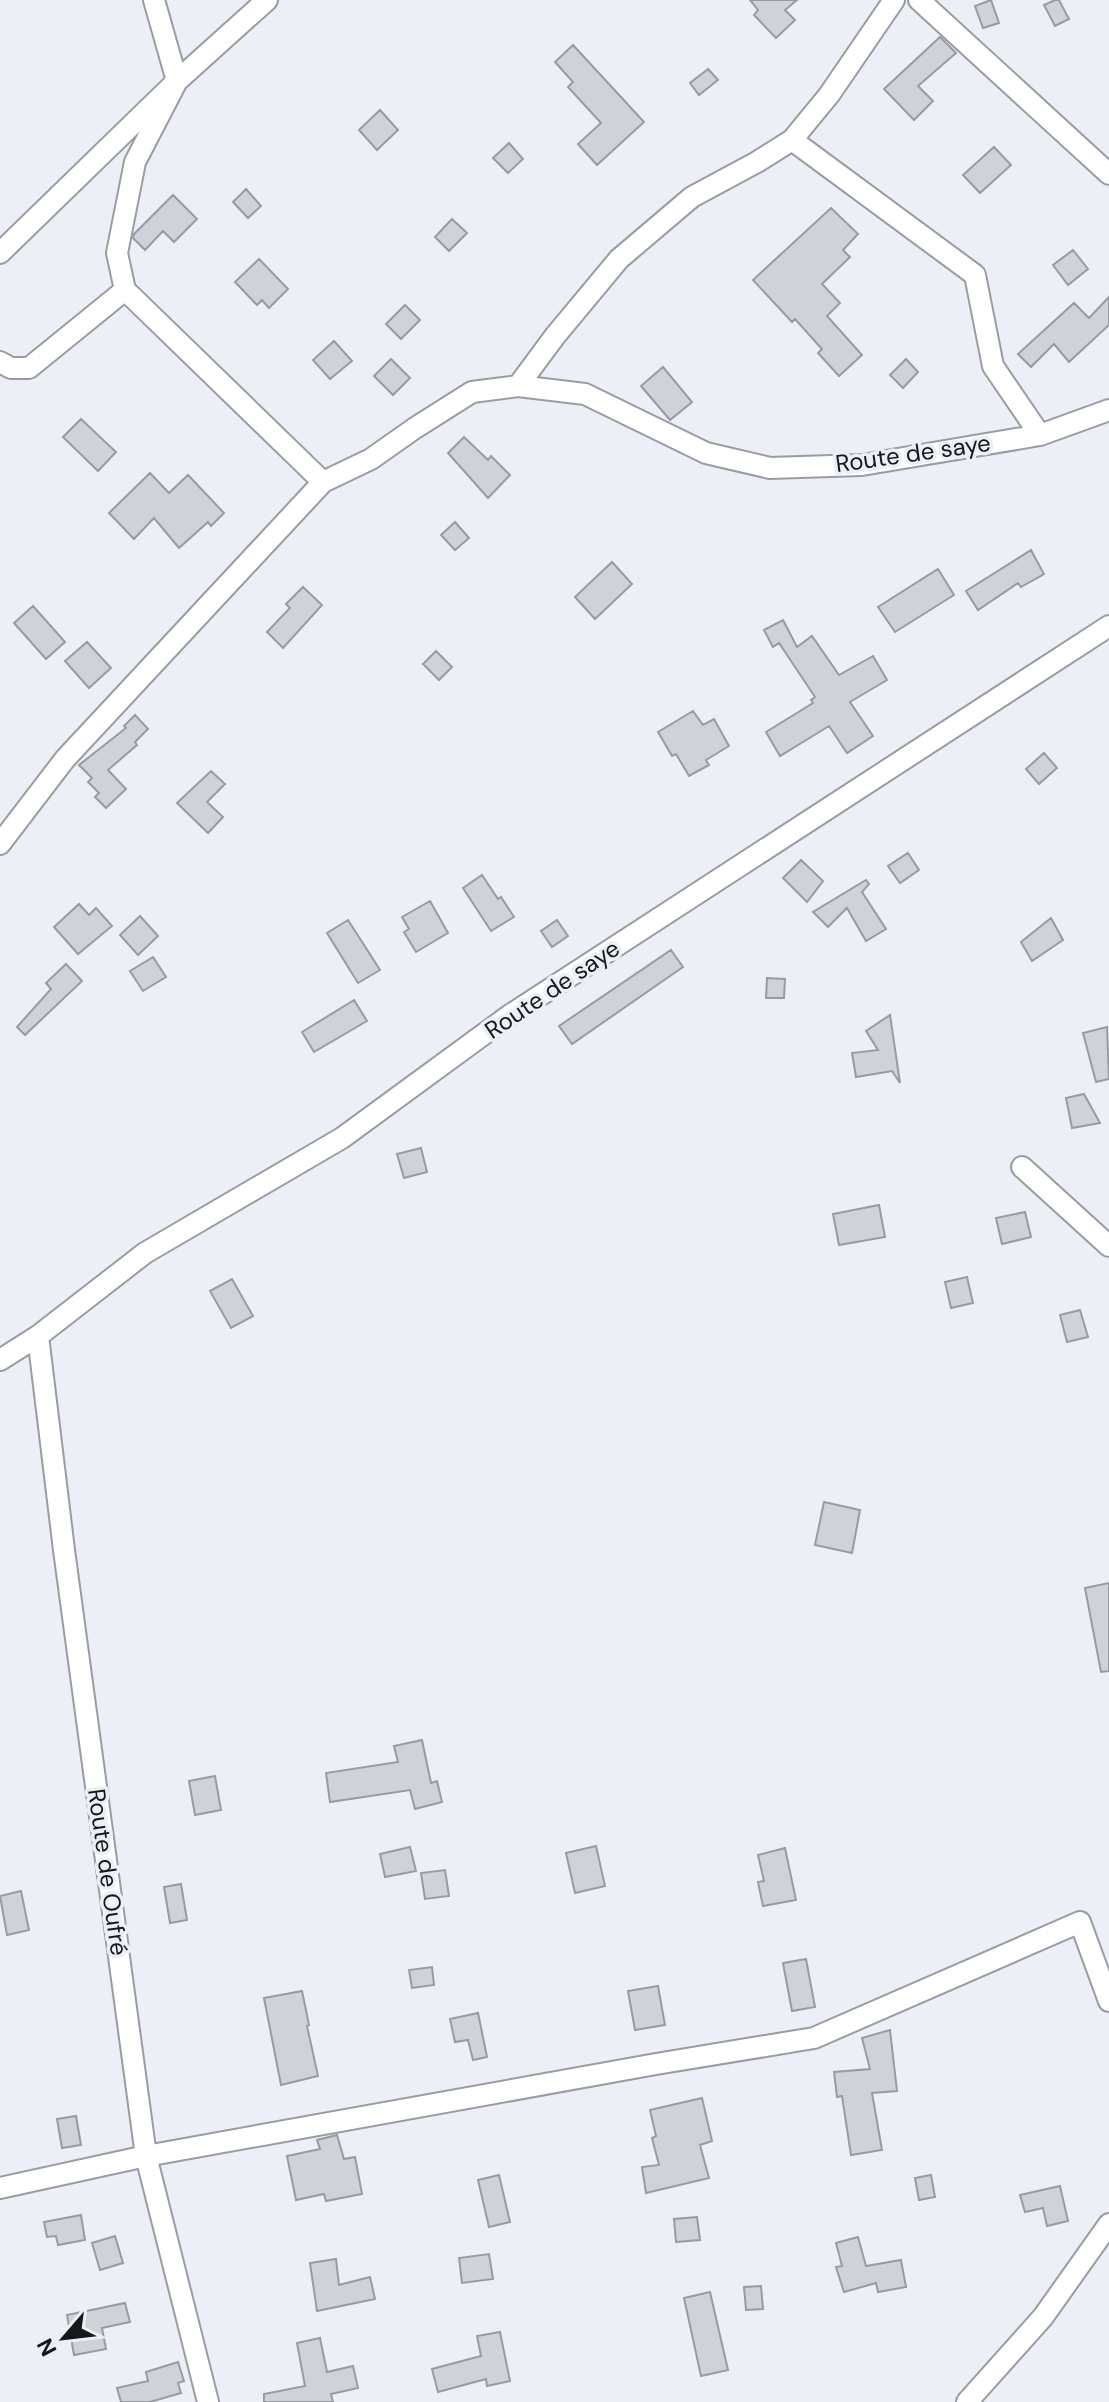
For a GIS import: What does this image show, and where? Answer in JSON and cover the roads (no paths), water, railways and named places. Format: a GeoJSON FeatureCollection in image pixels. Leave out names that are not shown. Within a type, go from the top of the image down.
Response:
{"type":"FeatureCollection","features":[{"type":"Feature","properties":{"kind":"street"},"geometry":{"type":"LineString","coordinates":[[0,844],[65,759],[323,482],[125,290],[117,253],[135,162],[177,81],[154,0]]}},
{"type":"Feature","properties":{"kind":"street"},"geometry":{"type":"LineString","coordinates":[[0,253],[177,81],[267,0]]}},
{"type":"Feature","properties":{"kind":"street"},"geometry":{"type":"LineString","coordinates":[[518,386],[619,259],[692,197],[792,140],[829,95],[894,0]]}},
{"type":"Feature","properties":{"kind":"street"},"geometry":{"type":"LineString","coordinates":[[919,0],[1109,174]]}},
{"type":"Feature","properties":{"kind":"street"},"geometry":{"type":"LineString","coordinates":[[792,140],[975,275],[993,366],[1040,435]]}},
{"type":"Feature","properties":{"kind":"street"},"geometry":{"type":"LineString","coordinates":[[0,362],[11,368],[29,368],[125,290]]}},
{"type":"Feature","properties":{"kind":"street","name":"Route de saye"},"geometry":{"type":"LineString","coordinates":[[323,482],[371,459],[472,392],[518,386],[585,394],[706,453],[770,468],[862,465],[1040,435],[1109,410]]}},
{"type":"Feature","properties":{"kind":"street","name":"Route de saye"},"geometry":{"type":"LineString","coordinates":[[0,1360],[38,1336],[145,1253],[342,1138],[510,1015],[1109,626]]}},
{"type":"Feature","properties":{"kind":"street"},"geometry":{"type":"LineString","coordinates":[[1022,1167],[1109,1246]]}},
{"type":"Feature","properties":{"kind":"street","name":"Route de Oufré"},"geometry":{"type":"LineString","coordinates":[[38,1336],[146,2156],[208,2402]]}},
{"type":"Feature","properties":{"kind":"street"},"geometry":{"type":"LineString","coordinates":[[0,2188],[146,2156],[814,2038],[1080,1922],[1109,2001]]}},
{"type":"Feature","properties":{"kind":"street"},"geometry":{"type":"LineString","coordinates":[[967,2402],[1043,2317],[1109,2224]]}}]}
